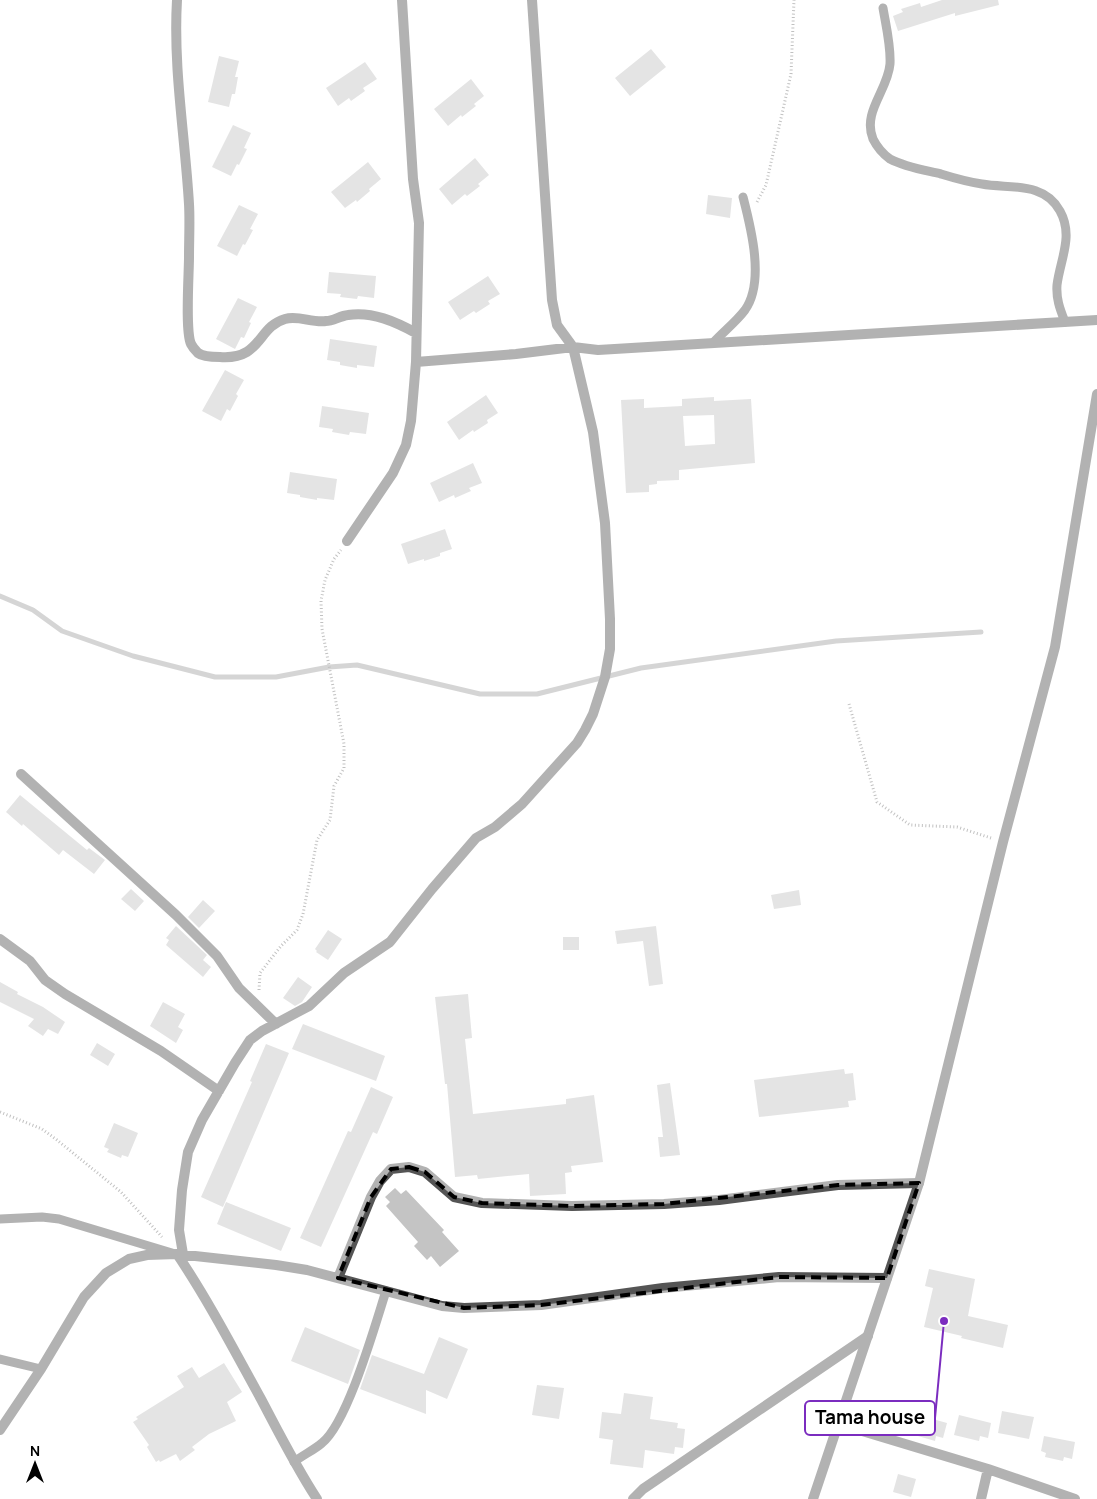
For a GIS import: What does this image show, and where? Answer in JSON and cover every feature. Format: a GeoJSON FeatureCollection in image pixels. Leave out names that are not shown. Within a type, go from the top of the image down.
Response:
{"type":"FeatureCollection","features":[{"type":"Feature","properties":{"kind":"street"},"geometry":{"type":"LineString","coordinates":[[177,0],[178,72],[189,205],[188,319],[190,343],[198,353],[210,357],[229,358],[245,354],[275,324],[285,319],[296,318],[327,321],[348,315],[361,314],[400,324],[416,333]]}},
{"type":"Feature","properties":{"kind":"street"},"geometry":{"type":"LineString","coordinates":[[347,542],[393,473],[406,445],[411,421],[416,362],[419,223],[413,178],[402,0]]}},
{"type":"Feature","properties":{"kind":"street"},"geometry":{"type":"LineString","coordinates":[[317,1499],[294,1462],[180,1254],[179,1230],[182,1190],[188,1152],[202,1120],[234,1063],[250,1040],[262,1031],[309,1006],[344,974],[390,942],[476,838],[495,827],[522,804],[577,743],[586,730],[593,714],[605,677],[610,649],[610,619],[605,523],[593,432],[573,347],[557,325],[552,300],[532,0]]}},
{"type":"Feature","properties":{"kind":"street"},"geometry":{"type":"LineString","coordinates":[[416,362],[516,354],[573,347],[598,350],[1097,320]]}},
{"type":"Feature","properties":{"kind":"street"},"geometry":{"type":"LineString","coordinates":[[812,1499],[839,1424],[919,1183],[1003,842],[1055,647],[1095,426],[1097,394]]}},
{"type":"Feature","properties":{"kind":"street"},"geometry":{"type":"LineString","coordinates":[[21,774],[176,915],[217,956],[239,988],[276,1024]]}},
{"type":"Feature","properties":{"kind":"street"},"geometry":{"type":"LineString","coordinates":[[0,939],[30,961],[45,980],[65,994],[161,1051],[219,1091]]}},
{"type":"Feature","properties":{"kind":"street"},"geometry":{"type":"LineString","coordinates":[[338,1278],[371,1197],[380,1181],[391,1170],[409,1167],[425,1172],[454,1197],[482,1203],[572,1206],[664,1204],[719,1200],[838,1185],[919,1183]]}},
{"type":"Feature","properties":{"kind":"street"},"geometry":{"type":"LineString","coordinates":[[0,1430],[42,1369],[84,1297],[106,1274],[129,1259],[147,1255],[180,1254],[276,1265],[307,1270],[442,1306],[473,1307],[541,1305],[662,1288],[779,1276],[887,1278]]}},
{"type":"Feature","properties":{"kind":"street"},"geometry":{"type":"LineString","coordinates":[[633,1499],[643,1489],[868,1336]]}},
{"type":"Feature","properties":{"kind":"street"},"geometry":{"type":"LineString","coordinates":[[839,1424],[1075,1499]]}},
{"type":"Feature","properties":{"kind":"street"},"geometry":{"type":"LineString","coordinates":[[981,1499],[988,1470]]}},
{"type":"Feature","properties":{"kind":"lane"},"geometry":{"type":"LineString","coordinates":[[883,8],[890,62],[888,77],[871,118],[870,132],[876,147],[890,158],[906,165],[982,185],[1027,188],[1047,196],[1060,211],[1066,230],[1065,252],[1057,285],[1058,303],[1065,322]]}},
{"type":"Feature","properties":{"kind":"lane"},"geometry":{"type":"LineString","coordinates":[[713,344],[745,309],[753,294],[755,280],[752,238],[743,197]]}},
{"type":"Feature","properties":{"kind":"lane"},"geometry":{"type":"LineString","coordinates":[[0,1219],[42,1217],[59,1219],[180,1254]]}},
{"type":"Feature","properties":{"kind":"lane"},"geometry":{"type":"LineString","coordinates":[[294,1462],[323,1442],[334,1428],[349,1399],[386,1290]]}},
{"type":"Feature","properties":{"kind":"lane"},"geometry":{"type":"LineString","coordinates":[[0,1359],[42,1369]]}},
{"type":"Feature","properties":{"kind":"path"},"geometry":{"type":"LineString","coordinates":[[748,217],[766,185],[791,74],[794,0]]}},
{"type":"Feature","properties":{"kind":"path"},"geometry":{"type":"LineString","coordinates":[[260,1008],[260,973],[296,930],[303,914],[317,840],[330,820],[334,786],[344,768],[344,744],[322,629],[321,601],[328,573],[334,559],[347,542]]}},
{"type":"Feature","properties":{"kind":"path"},"geometry":{"type":"LineString","coordinates":[[849,704],[878,802],[910,825],[957,827],[1003,842]]}},
{"type":"Feature","properties":{"kind":"path"},"geometry":{"type":"LineString","coordinates":[[0,1112],[42,1129],[77,1156],[121,1192],[180,1254]]}},
{"type":"Feature","properties":{"kind":"highlighted area"},"geometry":{"type":"Polygon","coordinates":[[[409,1167],[425,1172],[454,1197],[482,1203],[572,1206],[664,1204],[838,1185],[919,1183],[887,1278],[779,1277],[541,1305],[464,1308],[338,1278],[371,1197],[391,1169],[409,1167]]]}},
{"type":"Feature","properties":{"kind":"building"},"geometry":{"type":"Polygon","coordinates":[[[942,0],[998,0],[999,5],[955,16],[955,13],[898,31],[893,16],[903,12],[901,9],[920,3],[921,7],[942,0]]]}},
{"type":"Feature","properties":{"kind":"building"},"geometry":{"type":"Polygon","coordinates":[[[651,49],[666,67],[630,96],[615,78],[651,49]]]}},
{"type":"Feature","properties":{"kind":"building"},"geometry":{"type":"Polygon","coordinates":[[[219,56],[239,61],[235,77],[238,77],[235,94],[232,94],[229,107],[208,102],[219,56]]]}},
{"type":"Feature","properties":{"kind":"building"},"geometry":{"type":"Polygon","coordinates":[[[365,62],[377,79],[363,88],[365,91],[351,101],[349,98],[338,106],[326,88],[365,62]]]}},
{"type":"Feature","properties":{"kind":"building"},"geometry":{"type":"Polygon","coordinates":[[[471,79],[484,96],[474,104],[476,106],[448,126],[434,109],[471,79]]]}},
{"type":"Feature","properties":{"kind":"building"},"geometry":{"type":"Polygon","coordinates":[[[233,125],[251,133],[244,148],[247,149],[231,176],[212,167],[233,125]]]}},
{"type":"Feature","properties":{"kind":"building"},"geometry":{"type":"Polygon","coordinates":[[[475,158],[489,175],[478,184],[480,186],[467,196],[465,194],[452,205],[439,189],[475,158]]]}},
{"type":"Feature","properties":{"kind":"building"},"geometry":{"type":"Polygon","coordinates":[[[368,162],[381,179],[357,202],[356,200],[345,208],[331,192],[368,162]]]}},
{"type":"Feature","properties":{"kind":"building"},"geometry":{"type":"Polygon","coordinates":[[[708,195],[732,198],[730,218],[706,214],[708,195]]]}},
{"type":"Feature","properties":{"kind":"building"},"geometry":{"type":"Polygon","coordinates":[[[239,205],[258,214],[250,229],[253,230],[237,256],[217,246],[239,205]]]}},
{"type":"Feature","properties":{"kind":"building"},"geometry":{"type":"Polygon","coordinates":[[[329,272],[376,276],[374,298],[358,296],[357,299],[340,297],[341,294],[327,293],[329,272]]]}},
{"type":"Feature","properties":{"kind":"building"},"geometry":{"type":"Polygon","coordinates":[[[488,276],[500,294],[488,301],[490,304],[460,320],[448,302],[488,276]]]}},
{"type":"Feature","properties":{"kind":"building"},"geometry":{"type":"Polygon","coordinates":[[[238,298],[257,307],[249,322],[251,323],[244,338],[241,337],[235,349],[216,339],[238,298]]]}},
{"type":"Feature","properties":{"kind":"building"},"geometry":{"type":"Polygon","coordinates":[[[330,339],[377,346],[374,367],[357,365],[357,368],[327,360],[330,339]]]}},
{"type":"Feature","properties":{"kind":"building"},"geometry":{"type":"Polygon","coordinates":[[[225,370],[244,380],[236,394],[238,396],[230,411],[227,409],[221,421],[202,411],[225,370]]]}},
{"type":"Feature","properties":{"kind":"building"},"geometry":{"type":"Polygon","coordinates":[[[486,395],[498,413],[487,420],[488,423],[474,432],[473,430],[459,440],[447,422],[486,395]]]}},
{"type":"Feature","properties":{"kind":"building"},"geometry":{"type":"Polygon","coordinates":[[[714,397],[714,401],[751,399],[755,463],[679,470],[679,480],[657,481],[657,484],[649,485],[649,492],[626,493],[621,400],[644,399],[644,408],[682,406],[682,399],[714,397]],[[714,415],[683,416],[685,446],[715,444],[714,415]]]}},
{"type":"Feature","properties":{"kind":"building"},"geometry":{"type":"Polygon","coordinates":[[[322,406],[369,413],[366,434],[350,432],[349,435],[332,432],[333,429],[319,427],[322,406]]]}},
{"type":"Feature","properties":{"kind":"building"},"geometry":{"type":"Polygon","coordinates":[[[473,463],[482,483],[469,488],[471,491],[455,498],[454,495],[439,502],[430,483],[473,463]]]}},
{"type":"Feature","properties":{"kind":"building"},"geometry":{"type":"Polygon","coordinates":[[[290,472],[337,479],[334,500],[317,498],[317,500],[287,493],[290,472]]]}},
{"type":"Feature","properties":{"kind":"building"},"geometry":{"type":"Polygon","coordinates":[[[445,529],[452,549],[440,553],[440,556],[408,564],[401,544],[445,529]]]}},
{"type":"Feature","properties":{"kind":"building"},"geometry":{"type":"Polygon","coordinates":[[[20,795],[87,850],[89,848],[105,860],[94,874],[63,850],[59,855],[6,812],[20,795]]]}},
{"type":"Feature","properties":{"kind":"building"},"geometry":{"type":"Polygon","coordinates":[[[131,889],[144,901],[135,911],[121,899],[131,889]]]}},
{"type":"Feature","properties":{"kind":"building"},"geometry":{"type":"Polygon","coordinates":[[[799,890],[801,905],[774,909],[771,895],[799,890]]]}},
{"type":"Feature","properties":{"kind":"building"},"geometry":{"type":"Polygon","coordinates":[[[203,900],[215,911],[199,928],[188,917],[203,900]]]}},
{"type":"Feature","properties":{"kind":"building"},"geometry":{"type":"Polygon","coordinates":[[[176,926],[207,955],[203,960],[211,967],[203,977],[166,945],[169,940],[166,938],[176,926]]]}},
{"type":"Feature","properties":{"kind":"building"},"geometry":{"type":"Polygon","coordinates":[[[656,926],[663,984],[649,986],[643,941],[617,944],[615,931],[656,926]]]}},
{"type":"Feature","properties":{"kind":"building"},"geometry":{"type":"Polygon","coordinates":[[[328,930],[342,939],[328,960],[316,952],[315,949],[328,930]]]}},
{"type":"Feature","properties":{"kind":"building"},"geometry":{"type":"Polygon","coordinates":[[[563,937],[579,937],[579,950],[563,950],[563,937]]]}},
{"type":"Feature","properties":{"kind":"building"},"geometry":{"type":"Polygon","coordinates":[[[298,977],[312,987],[302,1002],[295,1006],[283,998],[298,977]]]}},
{"type":"Feature","properties":{"kind":"building"},"geometry":{"type":"Polygon","coordinates":[[[0,982],[65,1022],[58,1034],[48,1029],[43,1036],[28,1026],[34,1019],[0,1002],[0,982]]]}},
{"type":"Feature","properties":{"kind":"building"},"geometry":{"type":"Polygon","coordinates":[[[468,994],[472,1038],[465,1039],[473,1114],[566,1104],[566,1099],[594,1095],[603,1162],[571,1166],[572,1172],[565,1173],[566,1194],[530,1196],[529,1174],[478,1179],[477,1175],[455,1177],[447,1084],[445,1084],[435,997],[468,994]]]}},
{"type":"Feature","properties":{"kind":"building"},"geometry":{"type":"Polygon","coordinates":[[[163,1002],[185,1014],[178,1027],[183,1030],[176,1043],[150,1026],[163,1002]]]}},
{"type":"Feature","properties":{"kind":"building"},"geometry":{"type":"Polygon","coordinates":[[[303,1024],[385,1056],[376,1081],[292,1049],[303,1024]]]}},
{"type":"Feature","properties":{"kind":"building"},"geometry":{"type":"Polygon","coordinates":[[[97,1043],[115,1054],[108,1066],[90,1055],[97,1043]]]}},
{"type":"Feature","properties":{"kind":"building"},"geometry":{"type":"Polygon","coordinates":[[[266,1044],[289,1053],[223,1207],[201,1197],[252,1082],[250,1081],[266,1044]]]}},
{"type":"Feature","properties":{"kind":"building"},"geometry":{"type":"Polygon","coordinates":[[[844,1069],[845,1074],[853,1073],[856,1100],[848,1101],[849,1107],[759,1117],[754,1080],[844,1069]]]}},
{"type":"Feature","properties":{"kind":"building"},"geometry":{"type":"Polygon","coordinates":[[[670,1083],[680,1155],[660,1157],[658,1137],[663,1137],[657,1085],[670,1083]]]}},
{"type":"Feature","properties":{"kind":"building"},"geometry":{"type":"Polygon","coordinates":[[[371,1087],[393,1097],[377,1134],[373,1132],[321,1247],[300,1238],[348,1131],[351,1132],[371,1087]]]}},
{"type":"Feature","properties":{"kind":"building"},"geometry":{"type":"Polygon","coordinates":[[[114,1123],[138,1133],[128,1157],[122,1155],[121,1158],[107,1152],[109,1149],[104,1147],[114,1123]]]}},
{"type":"Feature","properties":{"kind":"building"},"geometry":{"type":"Polygon","coordinates":[[[395,1188],[401,1194],[406,1190],[444,1230],[442,1232],[459,1251],[440,1267],[431,1256],[427,1260],[414,1246],[418,1242],[386,1206],[390,1202],[385,1197],[395,1188]]]}},
{"type":"Feature","properties":{"kind":"building"},"geometry":{"type":"Polygon","coordinates":[[[226,1202],[291,1228],[281,1251],[217,1224],[226,1202]]]}},
{"type":"Feature","properties":{"kind":"building"},"geometry":{"type":"Polygon","coordinates":[[[929,1269],[975,1279],[968,1316],[1008,1325],[1003,1348],[924,1327],[933,1288],[925,1286],[929,1269]]]}},
{"type":"Feature","properties":{"kind":"building"},"geometry":{"type":"Polygon","coordinates":[[[305,1327],[360,1350],[348,1384],[291,1361],[305,1327]]]}},
{"type":"Feature","properties":{"kind":"building"},"geometry":{"type":"Polygon","coordinates":[[[439,1337],[468,1349],[447,1399],[426,1390],[426,1414],[360,1389],[372,1355],[424,1374],[439,1337]]]}},
{"type":"Feature","properties":{"kind":"building"},"geometry":{"type":"Polygon","coordinates":[[[224,1363],[242,1392],[227,1402],[236,1421],[209,1434],[192,1447],[195,1450],[180,1461],[176,1454],[156,1462],[147,1447],[149,1445],[133,1422],[138,1419],[136,1417],[184,1387],[177,1376],[192,1367],[199,1378],[224,1363]]]}},
{"type":"Feature","properties":{"kind":"building"},"geometry":{"type":"Polygon","coordinates":[[[537,1385],[564,1388],[559,1419],[532,1415],[537,1385]]]}},
{"type":"Feature","properties":{"kind":"building"},"geometry":{"type":"Polygon","coordinates":[[[624,1393],[653,1397],[650,1419],[678,1423],[677,1428],[685,1429],[683,1448],[675,1447],[674,1454],[645,1450],[643,1468],[610,1464],[613,1440],[599,1438],[602,1412],[621,1414],[624,1393]]]}},
{"type":"Feature","properties":{"kind":"building"},"geometry":{"type":"Polygon","coordinates":[[[1002,1411],[1034,1417],[1029,1439],[998,1433],[1002,1411]]]}},
{"type":"Feature","properties":{"kind":"building"},"geometry":{"type":"Polygon","coordinates":[[[915,1414],[947,1423],[943,1438],[936,1436],[935,1441],[918,1436],[919,1433],[909,1430],[915,1414]]]}},
{"type":"Feature","properties":{"kind":"building"},"geometry":{"type":"Polygon","coordinates":[[[959,1415],[991,1423],[988,1438],[980,1436],[979,1441],[954,1435],[959,1415]]]}},
{"type":"Feature","properties":{"kind":"building"},"geometry":{"type":"Polygon","coordinates":[[[1044,1436],[1075,1442],[1072,1459],[1064,1457],[1063,1461],[1045,1457],[1046,1453],[1041,1451],[1044,1436]]]}},
{"type":"Feature","properties":{"kind":"building"},"geometry":{"type":"Polygon","coordinates":[[[898,1474],[916,1479],[911,1497],[893,1492],[898,1474]]]}},
{"type":"Feature","properties":{"kind":"waterway"},"geometry":{"type":"LineString","coordinates":[[0,596],[33,610],[62,631],[133,656],[215,677],[276,677],[329,667],[357,665],[480,694],[537,694],[641,668],[836,641],[981,632]]}},
{"type":"Feature","properties":{"kind":"place","name":"Tama house"},"geometry":{"type":"Point","coordinates":[944,1321]}}]}
